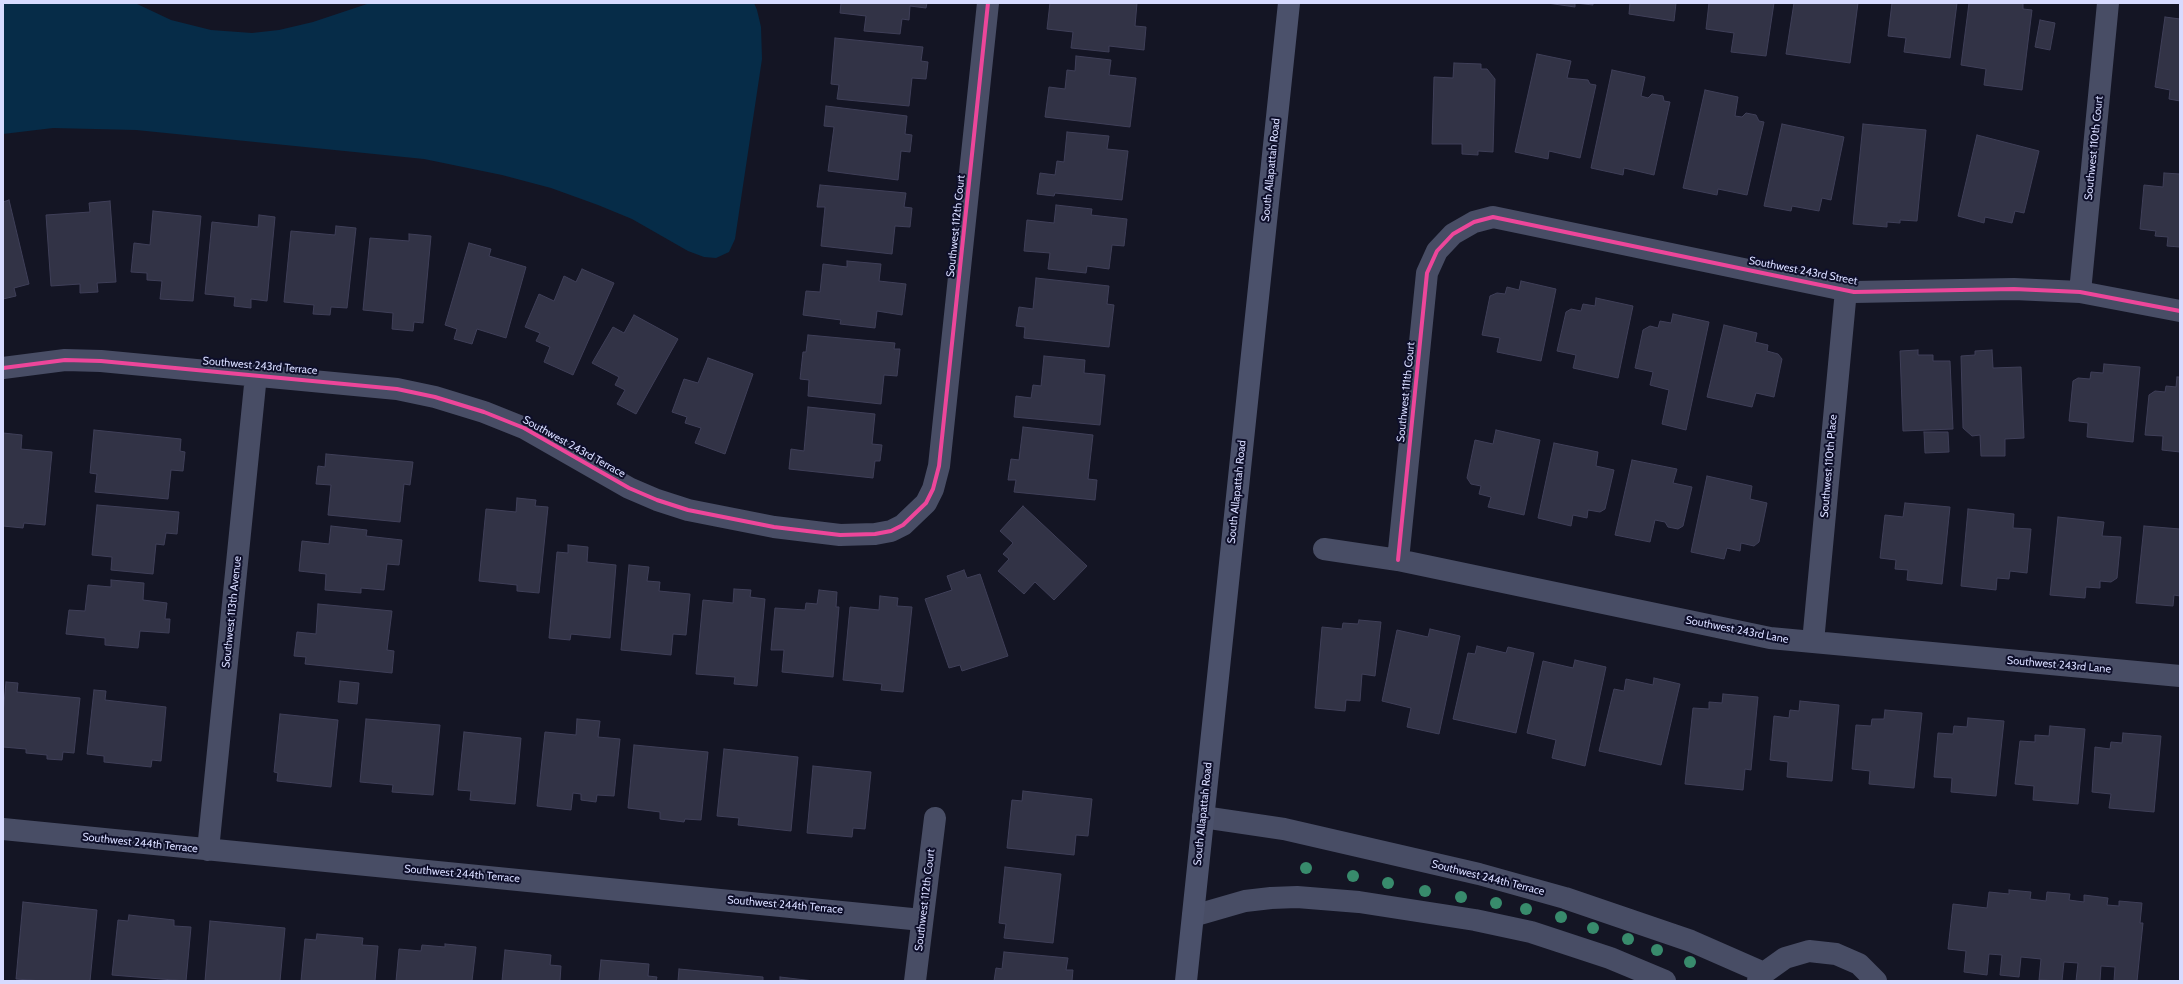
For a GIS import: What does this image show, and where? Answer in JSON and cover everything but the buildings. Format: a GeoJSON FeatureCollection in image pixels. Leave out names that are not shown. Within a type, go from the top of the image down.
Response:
{"type":"FeatureCollection","features":[{"type":"Feature","properties":{"kind":"main road","name":"South Allapattah Road"},"geometry":{"type":"LineString","coordinates":[[1186,981],[1289,3]]}},
{"type":"Feature","properties":{"kind":"street","name":"Southwest 112th Court"},"geometry":{"type":"LineString","coordinates":[[915,516],[926,503],[933,489],[944,439],[988,3]]}},
{"type":"Feature","properties":{"kind":"street","name":"Southwest 110th Court"},"geometry":{"type":"LineString","coordinates":[[2080,292],[2108,3]]}},
{"type":"Feature","properties":{"kind":"street","name":"Southwest 243rd Street"},"geometry":{"type":"LineString","coordinates":[[1453,234],[1474,222],[1493,217],[1854,292],[2014,289],[2080,292],[2180,311]]}},
{"type":"Feature","properties":{"kind":"street","name":"Southwest 111th Court"},"geometry":{"type":"LineString","coordinates":[[1398,560],[1427,273],[1437,251],[1453,234]]}},
{"type":"Feature","properties":{"kind":"street","name":"Southwest 110th Place"},"geometry":{"type":"LineString","coordinates":[[1813,642],[1846,290]]}},
{"type":"Feature","properties":{"kind":"street","name":"Southwest 243rd Terrace"},"geometry":{"type":"LineString","coordinates":[[3,368],[65,360],[101,361],[397,389],[435,397],[477,409],[524,428],[606,475],[656,500],[725,518],[774,527],[857,536],[891,531],[903,525],[915,516]]}},
{"type":"Feature","properties":{"kind":"street","name":"Southwest 113th Avenue"},"geometry":{"type":"LineString","coordinates":[[208,850],[256,375]]}},
{"type":"Feature","properties":{"kind":"street","name":"Southwest 243rd Lane"},"geometry":{"type":"LineString","coordinates":[[1324,549],[1398,560],[1770,638],[2180,676]]}},
{"type":"Feature","properties":{"kind":"street","name":"Southwest 244th Terrace"},"geometry":{"type":"LineString","coordinates":[[1203,817],[1284,829],[1480,874],[1565,898],[1691,941],[1761,977],[1785,958],[1809,951],[1836,954],[1859,964],[1876,981]]}},
{"type":"Feature","properties":{"kind":"street","name":"Southwest 112th Court"},"geometry":{"type":"LineString","coordinates":[[915,981],[935,818]]}},
{"type":"Feature","properties":{"kind":"street","name":"Southwest 244th Terrace"},"geometry":{"type":"LineString","coordinates":[[3,829],[922,920]]}},
{"type":"Feature","properties":{"kind":"street"},"geometry":{"type":"LineString","coordinates":[[1193,916],[1245,901],[1297,896],[1366,904],[1475,920],[1531,932],[1610,958],[1665,981]]}},
{"type":"Feature","properties":{"kind":"water"},"geometry":{"type":"Polygon","coordinates":[[[3,3],[135,3],[171,20],[211,30],[252,33],[279,30],[313,22],[370,3],[754,3],[761,27],[762,59],[735,239],[729,252],[716,258],[704,257],[688,251],[632,219],[551,188],[502,175],[424,159],[136,130],[53,128],[3,134],[3,3]]]}},
{"type":"Feature","properties":{"kind":"cycle path"},"geometry":{"type":"LineString","coordinates":[[3,368],[65,360],[101,361],[397,389],[435,397],[484,412],[524,428],[629,488],[657,500],[688,510],[774,527],[840,535],[875,534],[891,531],[903,525],[926,503],[933,489],[939,466],[988,3]]}},
{"type":"Feature","properties":{"kind":"cycle path"},"geometry":{"type":"LineString","coordinates":[[1398,560],[1427,273],[1437,251],[1453,234],[1474,222],[1493,217],[1854,292],[2014,289],[2080,292],[2180,311]]}}]}
